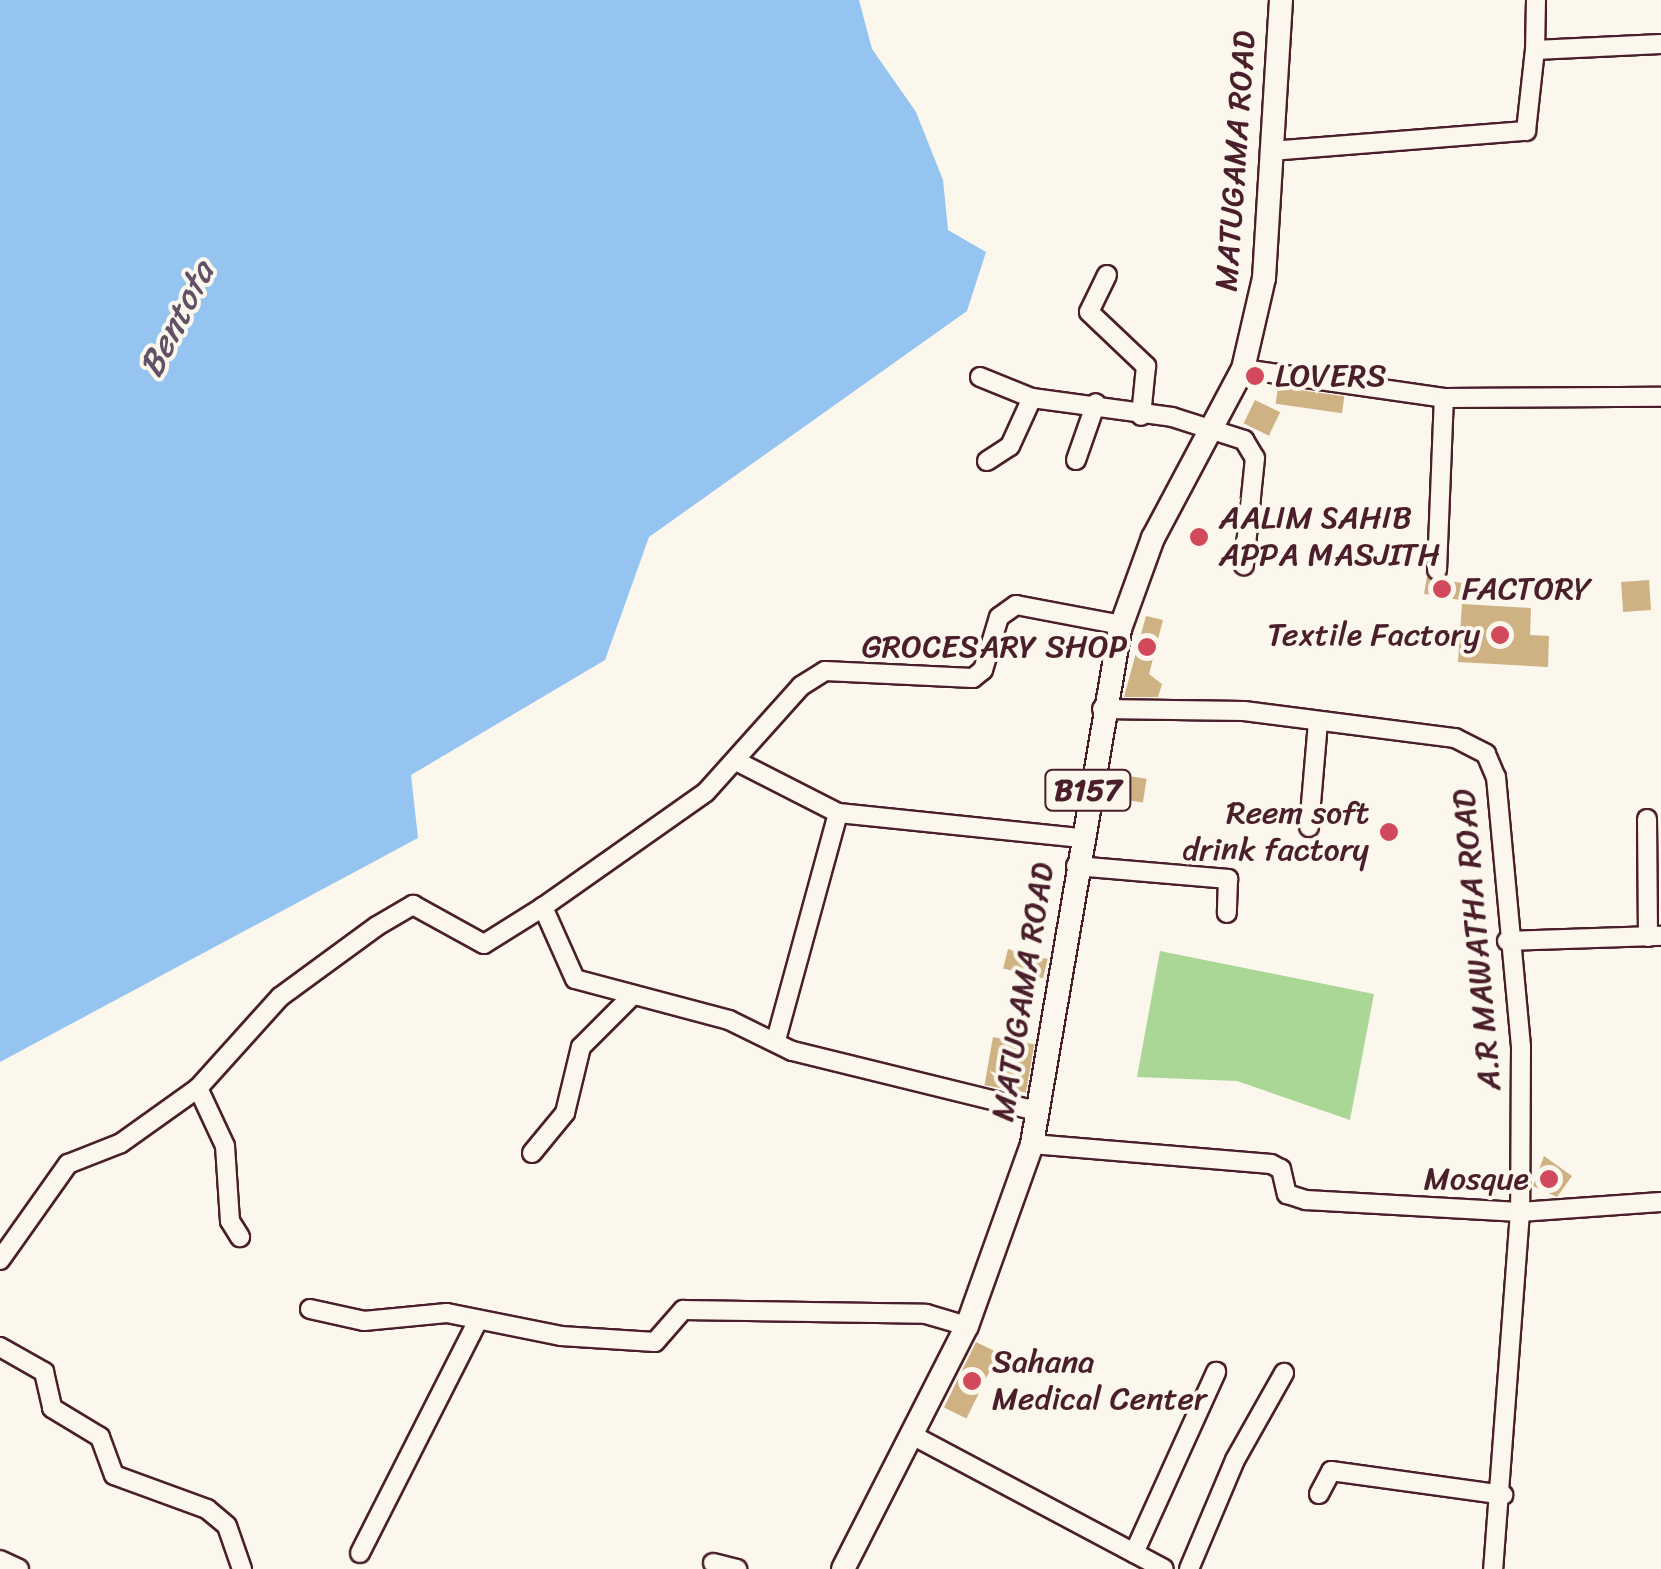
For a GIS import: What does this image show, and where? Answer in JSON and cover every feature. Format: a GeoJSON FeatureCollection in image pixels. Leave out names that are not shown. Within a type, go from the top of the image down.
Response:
{"type":"FeatureCollection","features":[{"type":"Feature","properties":{"kind":"main road","name":"MATUGAMA ROAD"},"geometry":{"type":"LineString","coordinates":[[843,1569],[967,1326],[1032,1144],[1102,709],[1122,624],[1153,538],[1242,369],[1264,278],[1281,0]]}},
{"type":"Feature","properties":{"kind":"street"},"geometry":{"type":"LineString","coordinates":[[1270,151],[1526,131],[1536,0]]}},
{"type":"Feature","properties":{"kind":"street"},"geometry":{"type":"LineString","coordinates":[[1535,50],[1661,44]]}},
{"type":"Feature","properties":{"kind":"street"},"geometry":{"type":"LineString","coordinates":[[1107,275],[1090,312],[1146,366],[1141,416]]}},
{"type":"Feature","properties":{"kind":"street"},"geometry":{"type":"LineString","coordinates":[[1242,369],[1444,398],[1661,398]]}},
{"type":"Feature","properties":{"kind":"street"},"geometry":{"type":"LineString","coordinates":[[980,377],[1032,398],[1096,403],[1141,416],[1211,428],[1253,446],[1244,565]]}},
{"type":"Feature","properties":{"kind":"street"},"geometry":{"type":"LineString","coordinates":[[986,461],[1010,446],[1032,398]]}},
{"type":"Feature","properties":{"kind":"street"},"geometry":{"type":"LineString","coordinates":[[1437,570],[1444,398]]}},
{"type":"Feature","properties":{"kind":"street"},"geometry":{"type":"LineString","coordinates":[[1076,460],[1096,403]]}},
{"type":"Feature","properties":{"kind":"street"},"geometry":{"type":"LineString","coordinates":[[0,1260],[68,1164],[121,1144],[198,1088],[280,998],[413,905],[484,944],[641,843],[740,763],[801,686],[825,671],[973,678],[984,670],[999,618],[1016,605],[1122,624]]}},
{"type":"Feature","properties":{"kind":"street","name":"A.R MAWATHA ROAD"},"geometry":{"type":"LineString","coordinates":[[1102,709],[1318,721],[1455,738],[1486,754],[1496,777],[1507,941],[1521,1047],[1520,1212],[1503,1495],[1493,1569]]}},
{"type":"Feature","properties":{"kind":"street"},"geometry":{"type":"LineString","coordinates":[[1309,827],[1318,721]]}},
{"type":"Feature","properties":{"kind":"street"},"geometry":{"type":"LineString","coordinates":[[740,763],[838,812],[1080,838]]}},
{"type":"Feature","properties":{"kind":"street"},"geometry":{"type":"LineString","coordinates":[[776,1040],[838,812]]}},
{"type":"Feature","properties":{"kind":"street"},"geometry":{"type":"LineString","coordinates":[[1507,941],[1654,936],[1647,819]]}},
{"type":"Feature","properties":{"kind":"street"},"geometry":{"type":"LineString","coordinates":[[1076,866],[1228,879],[1227,913]]}},
{"type":"Feature","properties":{"kind":"street"},"geometry":{"type":"LineString","coordinates":[[543,907],[575,979],[776,1040],[792,1051],[1037,1111]]}},
{"type":"Feature","properties":{"kind":"street"},"geometry":{"type":"LineString","coordinates":[[532,1154],[565,1113],[581,1047],[633,995]]}},
{"type":"Feature","properties":{"kind":"street"},"geometry":{"type":"LineString","coordinates":[[198,1088],[225,1146],[230,1221],[240,1237]]}},
{"type":"Feature","properties":{"kind":"street"},"geometry":{"type":"LineString","coordinates":[[1032,1144],[1270,1164],[1294,1199],[1520,1212],[1661,1202]]}},
{"type":"Feature","properties":{"kind":"street"},"geometry":{"type":"LineString","coordinates":[[310,1308],[364,1322],[447,1313],[476,1324],[655,1342],[683,1310],[926,1314],[967,1326]]}},
{"type":"Feature","properties":{"kind":"street"},"geometry":{"type":"LineString","coordinates":[[360,1553],[476,1324]]}},
{"type":"Feature","properties":{"kind":"street"},"geometry":{"type":"LineString","coordinates":[[0,1347],[44,1372],[52,1408],[100,1437],[114,1474],[207,1509],[227,1526],[242,1569]]}},
{"type":"Feature","properties":{"kind":"street"},"geometry":{"type":"LineString","coordinates":[[1134,1553],[1216,1372]]}},
{"type":"Feature","properties":{"kind":"street"},"geometry":{"type":"LineString","coordinates":[[1189,1569],[1284,1373]]}},
{"type":"Feature","properties":{"kind":"street"},"geometry":{"type":"LineString","coordinates":[[912,1435],[1164,1569]]}},
{"type":"Feature","properties":{"kind":"street"},"geometry":{"type":"LineString","coordinates":[[1319,1494],[1330,1470],[1503,1495]]}},
{"type":"Feature","properties":{"kind":"street"},"geometry":{"type":"LineString","coordinates":[[0,1560],[20,1569]]}},
{"type":"Feature","properties":{"kind":"street"},"geometry":{"type":"LineString","coordinates":[[713,1563],[737,1569]]}},
{"type":"Feature","properties":{"kind":"green space"},"geometry":{"type":"Polygon","coordinates":[[[1160,951],[1374,994],[1350,1120],[1237,1081],[1137,1077],[1160,951]]]}},
{"type":"Feature","properties":{"kind":"water","name":"Bentota"},"geometry":{"type":"Polygon","coordinates":[[[0,0],[859,0],[872,49],[916,112],[943,180],[948,230],[986,252],[967,311],[649,537],[605,660],[411,775],[418,838],[0,1062],[0,0]]]}},
{"type":"Feature","properties":{"kind":"building"},"geometry":{"type":"Polygon","coordinates":[[[1278,387],[1344,396],[1342,413],[1276,404],[1278,387]]]}},
{"type":"Feature","properties":{"kind":"building"},"geometry":{"type":"Polygon","coordinates":[[[1255,400],[1280,412],[1269,436],[1244,423],[1255,400]]]}},
{"type":"Feature","properties":{"kind":"building","name":"FACTORY"},"geometry":{"type":"Polygon","coordinates":[[[1427,577],[1461,583],[1459,600],[1424,594],[1427,577]]]}},
{"type":"Feature","properties":{"kind":"building"},"geometry":{"type":"Polygon","coordinates":[[[1649,580],[1651,610],[1623,612],[1621,582],[1649,580]]]}},
{"type":"Feature","properties":{"kind":"building","name":"Textile Factory"},"geometry":{"type":"Polygon","coordinates":[[[1462,604],[1531,608],[1530,635],[1549,636],[1548,667],[1458,662],[1462,604]]]}},
{"type":"Feature","properties":{"kind":"building","name":"GROCESARY SHOP"},"geometry":{"type":"Polygon","coordinates":[[[1146,616],[1163,620],[1149,674],[1162,684],[1158,697],[1124,697],[1146,616]]]}},
{"type":"Feature","properties":{"kind":"building"},"geometry":{"type":"Polygon","coordinates":[[[1116,774],[1147,779],[1143,803],[1112,798],[1116,774]]]}},
{"type":"Feature","properties":{"kind":"building"},"geometry":{"type":"Polygon","coordinates":[[[1008,949],[1048,959],[1043,978],[1003,968],[1008,949]]]}},
{"type":"Feature","properties":{"kind":"building"},"geometry":{"type":"Polygon","coordinates":[[[993,1037],[1034,1044],[1026,1093],[984,1085],[993,1037]]]}},
{"type":"Feature","properties":{"kind":"building","name":"Mosque"},"geometry":{"type":"Polygon","coordinates":[[[1544,1156],[1572,1176],[1557,1197],[1533,1186],[1544,1156]]]}},
{"type":"Feature","properties":{"kind":"building","name":"Sahana Medical Center"},"geometry":{"type":"Polygon","coordinates":[[[976,1342],[998,1353],[966,1419],[944,1408],[976,1342]]]}},
{"type":"Feature","properties":{"kind":"place","name":"LOVERS"},"geometry":{"type":"Point","coordinates":[1255,376]}},
{"type":"Feature","properties":{"kind":"place","name":"AALIM SAHIB APPA MASJITH"},"geometry":{"type":"Point","coordinates":[1199,537]}},
{"type":"Feature","properties":{"kind":"place","name":"FACTORY"},"geometry":{"type":"Point","coordinates":[1442,589]}},
{"type":"Feature","properties":{"kind":"place","name":"Textile Factory"},"geometry":{"type":"Point","coordinates":[1500,635]}},
{"type":"Feature","properties":{"kind":"place","name":"GROCESARY SHOP"},"geometry":{"type":"Point","coordinates":[1147,647]}},
{"type":"Feature","properties":{"kind":"place","name":"Reem soft drink factory"},"geometry":{"type":"Point","coordinates":[1389,832]}},
{"type":"Feature","properties":{"kind":"place","name":"Mosque"},"geometry":{"type":"Point","coordinates":[1549,1179]}},
{"type":"Feature","properties":{"kind":"place","name":"Sahana Medical Center"},"geometry":{"type":"Point","coordinates":[972,1381]}}]}
